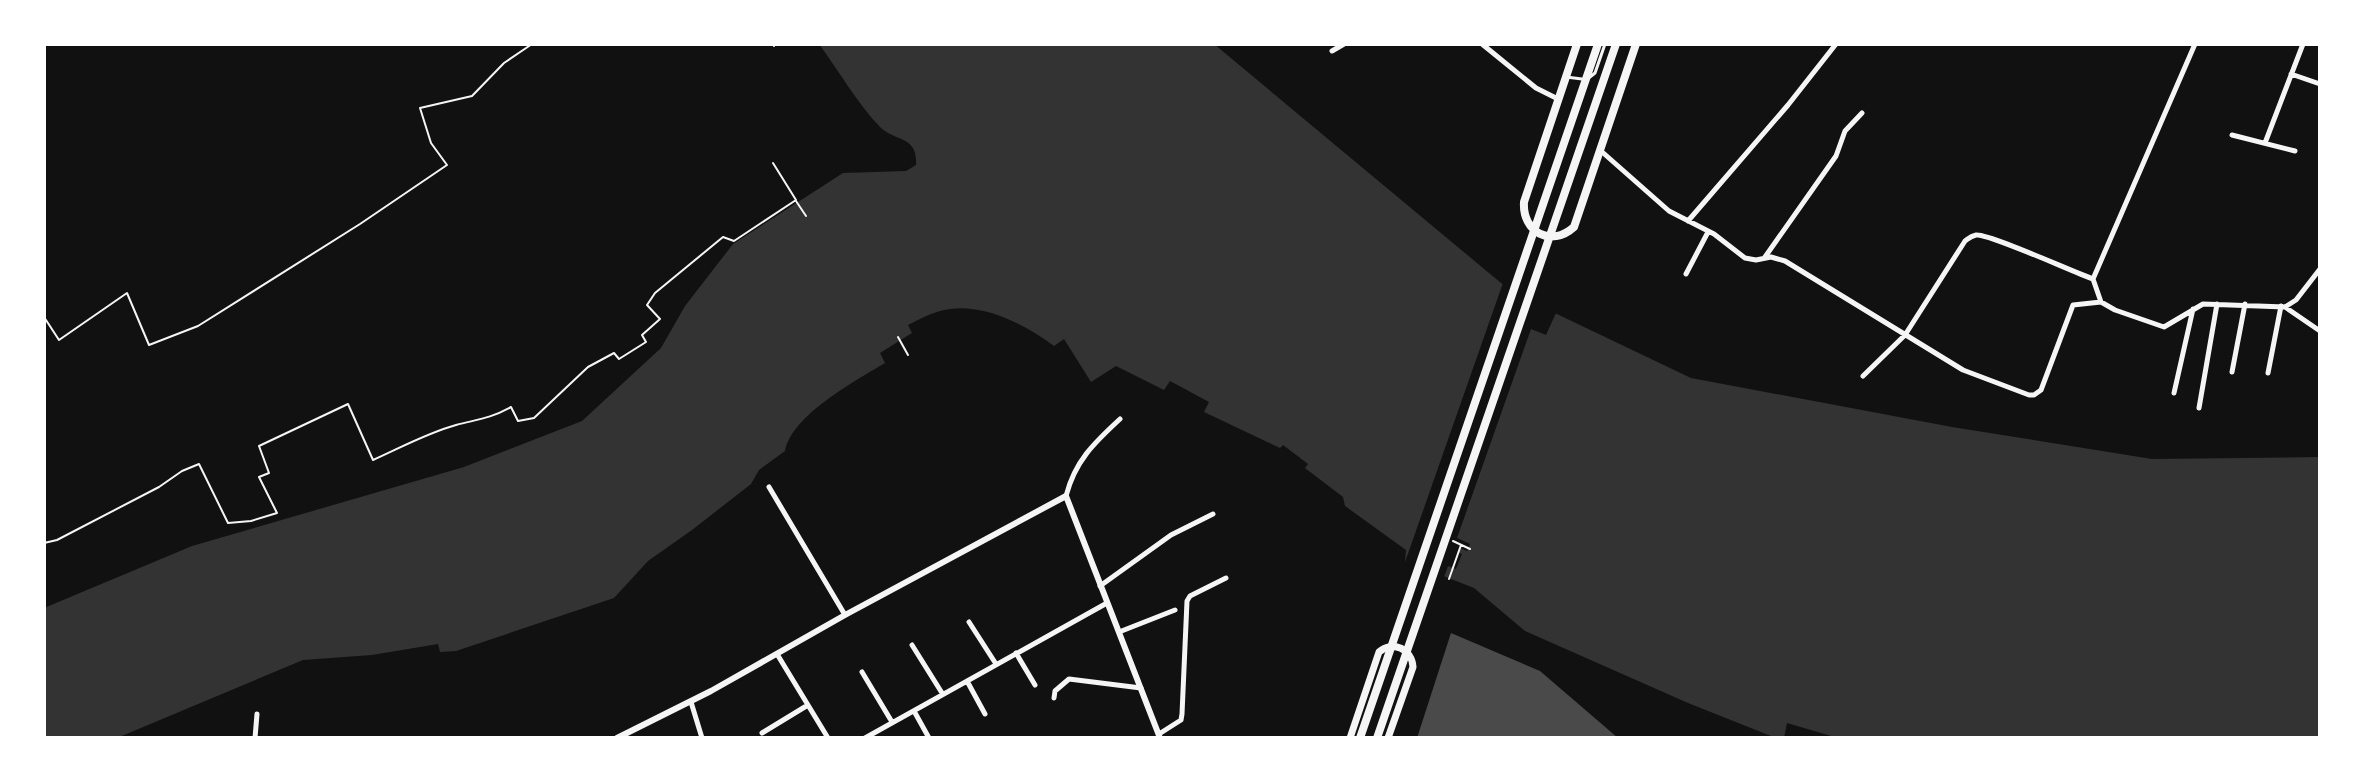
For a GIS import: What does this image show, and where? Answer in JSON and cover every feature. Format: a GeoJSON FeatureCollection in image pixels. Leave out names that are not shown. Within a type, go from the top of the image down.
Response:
{"type":"FeatureCollection","features":[{"type":"Feature","properties":{"kind":"main road"},"geometry":{"type":"LineString","coordinates":[[1577,44],[1524,202],[1525,219],[1530,227],[1541,235],[1554,238],[1574,227],[1636,44]]}},
{"type":"Feature","properties":{"kind":"main road"},"geometry":{"type":"LineString","coordinates":[[1360,738],[1598,44]]}},
{"type":"Feature","properties":{"kind":"main road"},"geometry":{"type":"LineString","coordinates":[[1377,738],[1616,44]]}},
{"type":"Feature","properties":{"kind":"main road"},"geometry":{"type":"LineString","coordinates":[[1350,738],[1379,652],[1395,646],[1405,650],[1412,658],[1413,667],[1388,738]]}},
{"type":"Feature","properties":{"kind":"street"},"geometry":{"type":"LineString","coordinates":[[1332,51],[1344,44]]}},
{"type":"Feature","properties":{"kind":"street"},"geometry":{"type":"LineString","coordinates":[[1482,44],[1536,88],[1559,99]]}},
{"type":"Feature","properties":{"kind":"street"},"geometry":{"type":"LineString","coordinates":[[1688,221],[1836,44]]}},
{"type":"Feature","properties":{"kind":"street"},"geometry":{"type":"LineString","coordinates":[[2101,302],[2093,279],[2195,44]]}},
{"type":"Feature","properties":{"kind":"street"},"geometry":{"type":"LineString","coordinates":[[2265,143],[2303,44]]}},
{"type":"Feature","properties":{"kind":"street"},"geometry":{"type":"LineString","coordinates":[[2291,74],[2320,84]]}},
{"type":"Feature","properties":{"kind":"street"},"geometry":{"type":"LineString","coordinates":[[1765,258],[1836,156],[1845,131],[1862,113]]}},
{"type":"Feature","properties":{"kind":"street"},"geometry":{"type":"LineString","coordinates":[[2232,135],[2295,151]]}},
{"type":"Feature","properties":{"kind":"street"},"geometry":{"type":"LineString","coordinates":[[1601,151],[1669,211],[1708,232],[1745,258],[1785,261],[1963,370],[2012,390],[2034,395],[2041,390],[2073,305],[2101,302],[2164,327],[2203,304],[2283,306],[2296,300],[2320,269]]}},
{"type":"Feature","properties":{"kind":"street"},"geometry":{"type":"LineString","coordinates":[[1686,274],[1708,232]]}},
{"type":"Feature","properties":{"kind":"street"},"geometry":{"type":"LineString","coordinates":[[1863,376],[1905,335],[1965,241],[1971,237],[1992,237],[2093,279]]}},
{"type":"Feature","properties":{"kind":"street"},"geometry":{"type":"LineString","coordinates":[[2199,408],[2217,304]]}},
{"type":"Feature","properties":{"kind":"street"},"geometry":{"type":"LineString","coordinates":[[2232,372],[2245,304]]}},
{"type":"Feature","properties":{"kind":"street"},"geometry":{"type":"LineString","coordinates":[[2283,306],[2320,331]]}},
{"type":"Feature","properties":{"kind":"street"},"geometry":{"type":"LineString","coordinates":[[2268,373],[2283,306]]}},
{"type":"Feature","properties":{"kind":"street"},"geometry":{"type":"LineString","coordinates":[[2174,393],[2193,308]]}},
{"type":"Feature","properties":{"kind":"street"},"geometry":{"type":"LineString","coordinates":[[1120,419],[1096,442],[1072,473],[1066,496],[1159,736],[1181,720],[1187,601],[1190,596],[1226,578]]}},
{"type":"Feature","properties":{"kind":"street"},"geometry":{"type":"LineString","coordinates":[[769,487],[845,615]]}},
{"type":"Feature","properties":{"kind":"street"},"geometry":{"type":"LineString","coordinates":[[617,738],[691,702],[1066,496]]}},
{"type":"Feature","properties":{"kind":"street"},"geometry":{"type":"LineString","coordinates":[[1100,586],[1171,535],[1213,514]]}},
{"type":"Feature","properties":{"kind":"street"},"geometry":{"type":"LineString","coordinates":[[865,738],[1107,603]]}},
{"type":"Feature","properties":{"kind":"street"},"geometry":{"type":"LineString","coordinates":[[1119,632],[1175,610]]}},
{"type":"Feature","properties":{"kind":"street"},"geometry":{"type":"LineString","coordinates":[[969,622],[996,664]]}},
{"type":"Feature","properties":{"kind":"street"},"geometry":{"type":"LineString","coordinates":[[912,645],[942,693]]}},
{"type":"Feature","properties":{"kind":"street"},"geometry":{"type":"LineString","coordinates":[[1016,653],[1035,685]]}},
{"type":"Feature","properties":{"kind":"street"},"geometry":{"type":"LineString","coordinates":[[777,654],[828,738]]}},
{"type":"Feature","properties":{"kind":"street"},"geometry":{"type":"LineString","coordinates":[[862,672],[892,722]]}},
{"type":"Feature","properties":{"kind":"street"},"geometry":{"type":"LineString","coordinates":[[1054,698],[1055,691],[1069,679],[1141,688]]}},
{"type":"Feature","properties":{"kind":"street"},"geometry":{"type":"LineString","coordinates":[[967,681],[985,714]]}},
{"type":"Feature","properties":{"kind":"street"},"geometry":{"type":"LineString","coordinates":[[691,702],[702,738]]}},
{"type":"Feature","properties":{"kind":"street"},"geometry":{"type":"LineString","coordinates":[[762,733],[808,705]]}},
{"type":"Feature","properties":{"kind":"street"},"geometry":{"type":"LineString","coordinates":[[914,711],[929,738]]}},
{"type":"Feature","properties":{"kind":"street"},"geometry":{"type":"LineString","coordinates":[[255,738],[257,714]]}},
{"type":"Feature","properties":{"kind":"lane"},"geometry":{"type":"LineString","coordinates":[[1566,77],[1581,79],[1592,76],[1605,44]]}},
{"type":"Feature","properties":{"kind":"path"},"geometry":{"type":"LineString","coordinates":[[44,317],[59,340],[127,293],[149,345],[198,326],[447,165],[431,143],[420,108],[472,96],[504,63],[532,44]]}},
{"type":"Feature","properties":{"kind":"path"},"geometry":{"type":"LineString","coordinates":[[773,163],[806,216]]}},
{"type":"Feature","properties":{"kind":"path"},"geometry":{"type":"LineString","coordinates":[[44,543],[57,540],[199,464],[228,523],[251,521],[277,513],[259,477],[269,473],[259,446],[348,404],[373,460],[431,434],[490,419],[511,407],[518,421],[534,418],[588,367],[614,353],[619,359],[646,342],[642,335],[660,319],[647,305],[663,287],[723,237],[734,241],[796,200]]}},
{"type":"Feature","properties":{"kind":"path"},"geometry":{"type":"LineString","coordinates":[[898,337],[908,355]]}},
{"type":"Feature","properties":{"kind":"path"},"geometry":{"type":"LineString","coordinates":[[1452,540],[1470,549]]}},
{"type":"Feature","properties":{"kind":"path"},"geometry":{"type":"LineString","coordinates":[[1449,579],[1461,545]]}},
{"type":"Feature","properties":{"kind":"shaded area"},"geometry":{"type":"Polygon","coordinates":[[[819,44],[1214,44],[1501,283],[1538,305],[1691,378],[1952,427],[2152,459],[2320,457],[2320,738],[1838,738],[1787,723],[1784,738],[1776,738],[1525,631],[1474,588],[1405,561],[1406,550],[1345,506],[1343,497],[1305,468],[1308,464],[1283,445],[1280,448],[1204,412],[1209,402],[1170,381],[1164,390],[1116,366],[1091,382],[1064,339],[1054,346],[1028,329],[998,316],[983,311],[952,309],[908,325],[912,333],[880,353],[885,363],[812,412],[790,438],[785,451],[759,470],[751,484],[648,561],[614,598],[456,651],[440,652],[438,644],[372,655],[303,660],[117,738],[44,738],[44,608],[192,546],[464,467],[582,421],[661,348],[685,306],[733,244],[843,173],[906,171],[916,165],[916,155],[909,144],[880,127],[819,44]]]}},
{"type":"Feature","properties":{"kind":"pier"},"geometry":{"type":"Polygon","coordinates":[[[1504,280],[1556,313],[1546,335],[1531,329],[1457,538],[1470,544],[1467,551],[1460,548],[1457,552],[1462,554],[1456,569],[1448,566],[1443,580],[1404,565],[1504,280]]]}},
{"type":"Feature","properties":{"kind":"building"},"geometry":{"type":"Polygon","coordinates":[[[1451,633],[1540,671],[1618,738],[1417,738],[1451,633]]]}}]}
